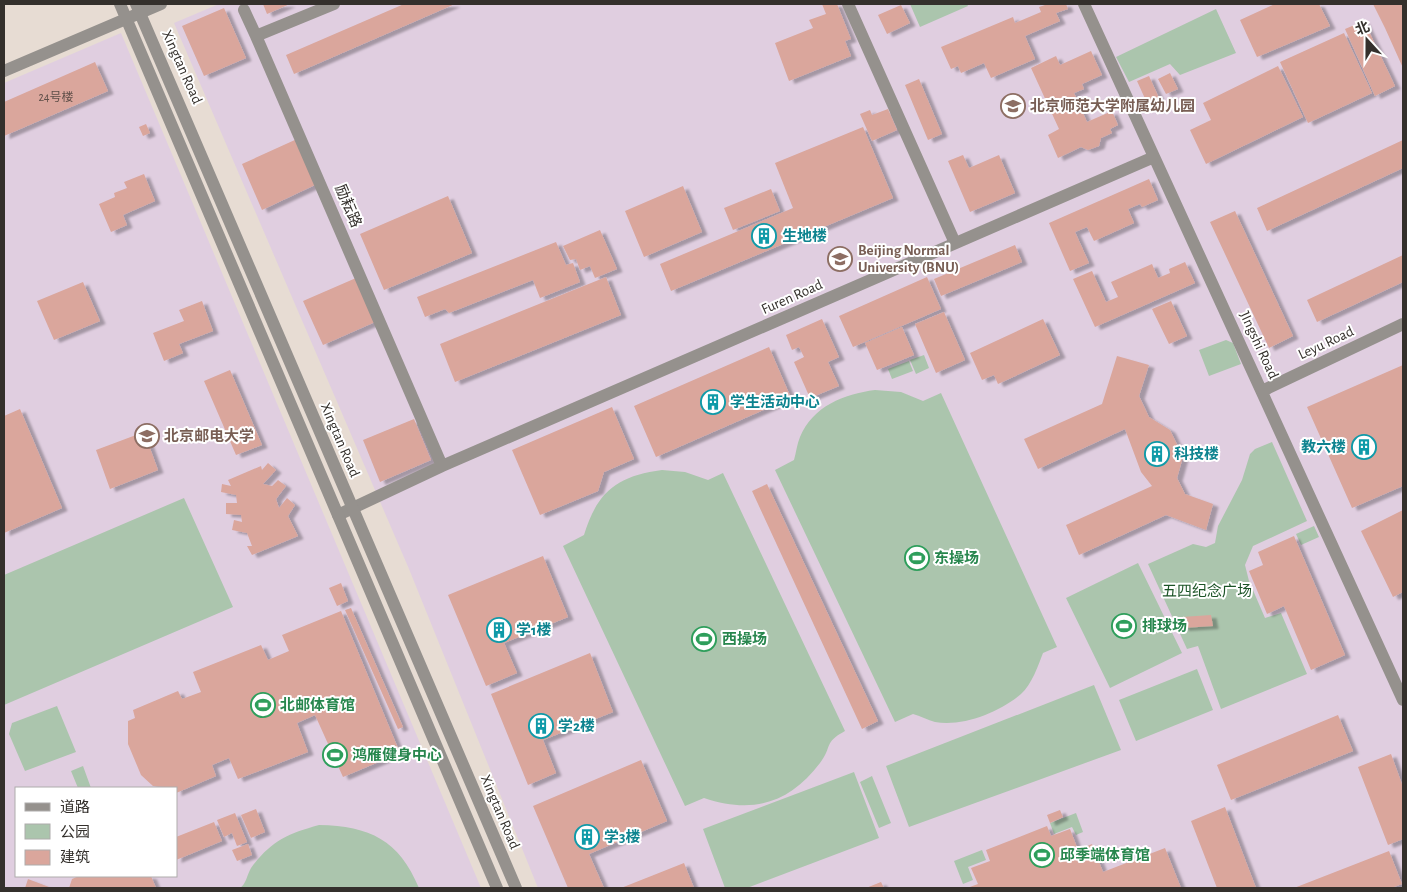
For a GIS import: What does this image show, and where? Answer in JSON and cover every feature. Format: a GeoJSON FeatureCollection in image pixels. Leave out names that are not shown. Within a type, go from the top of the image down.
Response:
{"type":"FeatureCollection","features":[{"type":"Feature","properties":{"kind":"street","name":"Xingtan Road"},"geometry":{"type":"LineString","coordinates":[[120,4],[497,888]]}},
{"type":"Feature","properties":{"kind":"street"},"geometry":{"type":"LineString","coordinates":[[4,71],[126,18],[138,8],[160,4]]}},
{"type":"Feature","properties":{"kind":"street"},"geometry":{"type":"LineString","coordinates":[[256,36],[334,4]]}},
{"type":"Feature","properties":{"kind":"street"},"geometry":{"type":"LineString","coordinates":[[848,4],[955,242]]}},
{"type":"Feature","properties":{"kind":"street","name":"JIngshi Road"},"geometry":{"type":"LineString","coordinates":[[1084,4],[1403,700]]}},
{"type":"Feature","properties":{"kind":"street","name":"Xingtan Road"},"geometry":{"type":"LineString","coordinates":[[138,8],[516,888]]}},
{"type":"Feature","properties":{"kind":"street","name":"励耘路"},"geometry":{"type":"LineString","coordinates":[[244,10],[442,466]]}},
{"type":"Feature","properties":{"kind":"street","name":"Furen Road"},"geometry":{"type":"LineString","coordinates":[[338,515],[442,466],[1154,157]]}},
{"type":"Feature","properties":{"kind":"street","name":"Leyu Road"},"geometry":{"type":"LineString","coordinates":[[1262,390],[1403,324]]}},
{"type":"Feature","properties":{"kind":"shaded area","name":"Beijing Normal University (BNU)"},"geometry":{"type":"Polygon","coordinates":[[[219,4],[1403,4],[1403,888],[538,888],[409,569],[174,23],[219,4]]]}},
{"type":"Feature","properties":{"kind":"shaded area","name":"北京邮电大学"},"geometry":{"type":"Polygon","coordinates":[[[121,33],[481,888],[4,888],[4,83],[121,33]]]}},
{"type":"Feature","properties":{"kind":"green space"},"geometry":{"type":"Polygon","coordinates":[[[910,4],[967,4],[968,6],[920,27],[910,4]]]}},
{"type":"Feature","properties":{"kind":"green space"},"geometry":{"type":"Polygon","coordinates":[[[1216,9],[1236,53],[1180,75],[1170,64],[1129,82],[1116,57],[1216,9]]]}},
{"type":"Feature","properties":{"kind":"green space"},"geometry":{"type":"Polygon","coordinates":[[[1226,340],[1233,343],[1241,364],[1209,376],[1199,350],[1226,340]]]}},
{"type":"Feature","properties":{"kind":"green space"},"geometry":{"type":"Polygon","coordinates":[[[924,355],[929,368],[916,374],[910,360],[924,355]]]}},
{"type":"Feature","properties":{"kind":"green space"},"geometry":{"type":"Polygon","coordinates":[[[909,361],[913,371],[892,379],[888,369],[909,361]]]}},
{"type":"Feature","properties":{"kind":"green space","name":"东操场"},"geometry":{"type":"Polygon","coordinates":[[[875,390],[901,392],[923,401],[941,393],[1057,647],[1043,653],[1037,669],[1021,694],[1003,707],[981,717],[946,723],[935,722],[913,714],[895,722],[775,470],[794,460],[799,440],[806,426],[821,410],[841,398],[875,390]]]}},
{"type":"Feature","properties":{"kind":"green space","name":"五四纪念广场"},"geometry":{"type":"Polygon","coordinates":[[[1272,442],[1307,521],[1253,546],[1245,565],[1249,581],[1265,618],[1281,613],[1307,674],[1221,709],[1198,646],[1187,649],[1148,564],[1193,544],[1206,547],[1215,543],[1218,526],[1242,480],[1250,454],[1255,449],[1272,442]]]}},
{"type":"Feature","properties":{"kind":"green space","name":"西操场"},"geometry":{"type":"Polygon","coordinates":[[[662,470],[685,472],[708,480],[723,473],[845,731],[831,742],[824,757],[808,777],[796,788],[768,802],[754,805],[738,805],[704,798],[685,806],[563,546],[584,535],[595,508],[611,489],[633,477],[662,470]]]}},
{"type":"Feature","properties":{"kind":"green space"},"geometry":{"type":"Polygon","coordinates":[[[184,498],[233,607],[4,705],[4,575],[184,498]]]}},
{"type":"Feature","properties":{"kind":"green space"},"geometry":{"type":"Polygon","coordinates":[[[1314,526],[1319,537],[1301,545],[1296,534],[1314,526]]]}},
{"type":"Feature","properties":{"kind":"green space","name":"排球场"},"geometry":{"type":"Polygon","coordinates":[[[1138,563],[1182,653],[1110,688],[1066,598],[1138,563]]]}},
{"type":"Feature","properties":{"kind":"green space"},"geometry":{"type":"Polygon","coordinates":[[[1197,669],[1213,710],[1136,741],[1119,700],[1197,669]]]}},
{"type":"Feature","properties":{"kind":"green space"},"geometry":{"type":"Polygon","coordinates":[[[1094,685],[1121,750],[909,827],[886,766],[1094,685]]]}},
{"type":"Feature","properties":{"kind":"green space"},"geometry":{"type":"Polygon","coordinates":[[[57,706],[76,752],[25,771],[9,734],[12,723],[57,706]]]}},
{"type":"Feature","properties":{"kind":"green space"},"geometry":{"type":"Polygon","coordinates":[[[83,766],[91,787],[78,787],[71,771],[83,766]]]}},
{"type":"Feature","properties":{"kind":"green space"},"geometry":{"type":"Polygon","coordinates":[[[854,772],[879,838],[747,888],[725,888],[703,829],[854,772]]]}},
{"type":"Feature","properties":{"kind":"green space"},"geometry":{"type":"Polygon","coordinates":[[[872,776],[891,823],[879,828],[860,782],[872,776]]]}},
{"type":"Feature","properties":{"kind":"green space"},"geometry":{"type":"Polygon","coordinates":[[[1076,813],[1083,832],[1076,835],[1072,827],[1054,834],[1050,823],[1076,813]]]}},
{"type":"Feature","properties":{"kind":"green space"},"geometry":{"type":"Polygon","coordinates":[[[319,825],[353,829],[381,839],[402,858],[419,888],[240,888],[251,868],[273,845],[289,835],[319,825]]]}},
{"type":"Feature","properties":{"kind":"green space"},"geometry":{"type":"Polygon","coordinates":[[[982,850],[986,860],[968,867],[973,880],[963,884],[954,861],[982,850]]]}},
{"type":"Feature","properties":{"kind":"building"},"geometry":{"type":"Polygon","coordinates":[[[263,4],[290,4],[267,14],[263,4]]]}},
{"type":"Feature","properties":{"kind":"building"},"geometry":{"type":"Polygon","coordinates":[[[404,4],[455,4],[294,74],[286,55],[404,4]]]}},
{"type":"Feature","properties":{"kind":"building"},"geometry":{"type":"Polygon","coordinates":[[[822,4],[837,4],[851,39],[845,41],[851,56],[789,81],[775,43],[813,28],[809,20],[826,14],[822,4]]]}},
{"type":"Feature","properties":{"kind":"building"},"geometry":{"type":"Polygon","coordinates":[[[1048,4],[1066,4],[1068,9],[1056,13],[1060,21],[1025,36],[1035,59],[991,78],[984,63],[961,73],[958,66],[951,69],[941,47],[1013,17],[1015,23],[1041,12],[1039,7],[1048,4]]]}},
{"type":"Feature","properties":{"kind":"building"},"geometry":{"type":"Polygon","coordinates":[[[1275,4],[1319,4],[1330,26],[1257,57],[1240,20],[1275,4]]]}},
{"type":"Feature","properties":{"kind":"building"},"geometry":{"type":"Polygon","coordinates":[[[1373,4],[1403,4],[1403,68],[1385,28],[1373,4]]]}},
{"type":"Feature","properties":{"kind":"building"},"geometry":{"type":"Polygon","coordinates":[[[901,5],[910,23],[887,34],[878,15],[901,5]]]}},
{"type":"Feature","properties":{"kind":"building"},"geometry":{"type":"Polygon","coordinates":[[[224,8],[246,58],[204,76],[182,26],[224,8]]]}},
{"type":"Feature","properties":{"kind":"building"},"geometry":{"type":"Polygon","coordinates":[[[1364,21],[1395,86],[1375,96],[1345,29],[1364,21]]]}},
{"type":"Feature","properties":{"kind":"building"},"geometry":{"type":"Polygon","coordinates":[[[1344,33],[1372,93],[1308,123],[1280,62],[1344,33]]]}},
{"type":"Feature","properties":{"kind":"building"},"geometry":{"type":"Polygon","coordinates":[[[1091,51],[1102,75],[1082,84],[1084,89],[1074,93],[1087,122],[1112,111],[1118,125],[1110,129],[1112,133],[1101,138],[1099,146],[1088,150],[1081,147],[1058,158],[1048,135],[1059,129],[1031,68],[1056,56],[1060,65],[1091,51]]]}},
{"type":"Feature","properties":{"kind":"building"},"geometry":{"type":"Polygon","coordinates":[[[95,62],[108,91],[4,136],[4,102],[95,62]]]}},
{"type":"Feature","properties":{"kind":"building"},"geometry":{"type":"Polygon","coordinates":[[[1278,66],[1303,117],[1206,164],[1190,130],[1211,120],[1203,103],[1278,66]]]}},
{"type":"Feature","properties":{"kind":"building"},"geometry":{"type":"Polygon","coordinates":[[[1170,73],[1178,89],[1166,94],[1158,79],[1170,73]]]}},
{"type":"Feature","properties":{"kind":"building"},"geometry":{"type":"Polygon","coordinates":[[[1149,76],[1159,98],[1147,103],[1137,81],[1149,76]]]}},
{"type":"Feature","properties":{"kind":"building"},"geometry":{"type":"Polygon","coordinates":[[[919,79],[942,134],[928,140],[905,85],[919,79]]]}},
{"type":"Feature","properties":{"kind":"building"},"geometry":{"type":"Polygon","coordinates":[[[888,109],[897,130],[872,141],[860,114],[870,110],[872,115],[888,109]]]}},
{"type":"Feature","properties":{"kind":"building"},"geometry":{"type":"Polygon","coordinates":[[[146,124],[150,133],[143,136],[139,127],[146,124]]]}},
{"type":"Feature","properties":{"kind":"building","name":"生地楼"},"geometry":{"type":"Polygon","coordinates":[[[863,127],[893,198],[671,291],[660,264],[793,208],[775,163],[863,127]]]}},
{"type":"Feature","properties":{"kind":"building"},"geometry":{"type":"Polygon","coordinates":[[[297,139],[317,184],[262,210],[242,164],[297,139]]]}},
{"type":"Feature","properties":{"kind":"building"},"geometry":{"type":"Polygon","coordinates":[[[1403,140],[1403,168],[1267,231],[1257,208],[1403,140]]]}},
{"type":"Feature","properties":{"kind":"building"},"geometry":{"type":"Polygon","coordinates":[[[963,155],[969,168],[999,155],[1015,193],[970,212],[948,161],[963,155]]]}},
{"type":"Feature","properties":{"kind":"building"},"geometry":{"type":"Polygon","coordinates":[[[144,174],[155,201],[123,215],[127,225],[111,232],[99,204],[115,197],[114,193],[127,188],[124,182],[144,174]]]}},
{"type":"Feature","properties":{"kind":"building"},"geometry":{"type":"Polygon","coordinates":[[[1149,179],[1158,200],[1142,207],[1140,204],[1128,209],[1134,223],[1094,241],[1087,227],[1075,232],[1089,263],[1070,271],[1049,223],[1149,179]]]}},
{"type":"Feature","properties":{"kind":"building"},"geometry":{"type":"Polygon","coordinates":[[[683,186],[702,232],[644,257],[625,211],[683,186]]]}},
{"type":"Feature","properties":{"kind":"building"},"geometry":{"type":"Polygon","coordinates":[[[771,189],[780,211],[733,230],[724,208],[771,189]]]}},
{"type":"Feature","properties":{"kind":"building"},"geometry":{"type":"Polygon","coordinates":[[[448,196],[472,253],[384,290],[360,234],[448,196]]]}},
{"type":"Feature","properties":{"kind":"building"},"geometry":{"type":"Polygon","coordinates":[[[1235,211],[1293,336],[1269,348],[1210,222],[1235,211]]]}},
{"type":"Feature","properties":{"kind":"building"},"geometry":{"type":"Polygon","coordinates":[[[600,230],[617,269],[595,278],[590,266],[580,270],[576,259],[570,260],[563,246],[600,230]]]}},
{"type":"Feature","properties":{"kind":"building"},"geometry":{"type":"Polygon","coordinates":[[[556,242],[566,265],[573,263],[580,282],[540,298],[533,280],[449,313],[445,309],[425,317],[417,297],[556,242]]]}},
{"type":"Feature","properties":{"kind":"building"},"geometry":{"type":"Polygon","coordinates":[[[1015,245],[1022,262],[941,296],[934,279],[1015,245]]]}},
{"type":"Feature","properties":{"kind":"building"},"geometry":{"type":"Polygon","coordinates":[[[1403,255],[1403,282],[1317,322],[1307,300],[1403,255]]]}},
{"type":"Feature","properties":{"kind":"building"},"geometry":{"type":"Polygon","coordinates":[[[1185,262],[1195,283],[1095,327],[1073,279],[1092,271],[1106,302],[1118,297],[1111,282],[1152,264],[1158,278],[1170,273],[1169,269],[1185,262]]]}},
{"type":"Feature","properties":{"kind":"building"},"geometry":{"type":"Polygon","coordinates":[[[606,277],[621,315],[455,382],[440,344],[606,277]]]}},
{"type":"Feature","properties":{"kind":"building"},"geometry":{"type":"Polygon","coordinates":[[[927,277],[941,309],[853,347],[839,316],[927,277]]]}},
{"type":"Feature","properties":{"kind":"building"},"geometry":{"type":"Polygon","coordinates":[[[356,278],[375,322],[323,345],[303,301],[356,278]]]}},
{"type":"Feature","properties":{"kind":"building"},"geometry":{"type":"Polygon","coordinates":[[[83,282],[100,321],[54,340],[37,301],[83,282]]]}},
{"type":"Feature","properties":{"kind":"building"},"geometry":{"type":"Polygon","coordinates":[[[202,301],[213,331],[179,344],[183,353],[164,361],[153,333],[184,321],[179,310],[202,301]]]}},
{"type":"Feature","properties":{"kind":"building"},"geometry":{"type":"Polygon","coordinates":[[[1171,301],[1187,336],[1169,344],[1152,309],[1171,301]]]}},
{"type":"Feature","properties":{"kind":"building"},"geometry":{"type":"Polygon","coordinates":[[[944,312],[965,360],[936,373],[915,324],[944,312]]]}},
{"type":"Feature","properties":{"kind":"building"},"geometry":{"type":"Polygon","coordinates":[[[822,319],[839,357],[828,362],[839,386],[810,398],[794,362],[804,357],[799,347],[792,350],[786,335],[822,319]]]}},
{"type":"Feature","properties":{"kind":"building"},"geometry":{"type":"Polygon","coordinates":[[[1043,319],[1060,355],[998,384],[994,375],[982,380],[970,353],[1043,319]]]}},
{"type":"Feature","properties":{"kind":"building"},"geometry":{"type":"Polygon","coordinates":[[[902,327],[914,355],[877,370],[865,343],[902,327]]]}},
{"type":"Feature","properties":{"kind":"building","name":"学生活动中心"},"geometry":{"type":"Polygon","coordinates":[[[769,347],[791,398],[656,457],[634,406],[769,347]]]}},
{"type":"Feature","properties":{"kind":"building","name":"科技楼"},"geometry":{"type":"Polygon","coordinates":[[[1117,356],[1149,365],[1139,396],[1149,417],[1170,430],[1183,457],[1177,478],[1185,494],[1213,504],[1206,530],[1166,515],[1079,555],[1066,525],[1152,486],[1141,472],[1125,429],[1038,469],[1024,439],[1102,404],[1117,356]]]}},
{"type":"Feature","properties":{"kind":"building","name":"教六楼"},"geometry":{"type":"Polygon","coordinates":[[[1403,365],[1403,486],[1352,508],[1307,407],[1403,365]]]}},
{"type":"Feature","properties":{"kind":"building"},"geometry":{"type":"Polygon","coordinates":[[[230,370],[262,445],[236,455],[204,381],[230,370]]]}},
{"type":"Feature","properties":{"kind":"building"},"geometry":{"type":"Polygon","coordinates":[[[612,407],[634,459],[604,472],[598,491],[540,515],[512,450],[612,407]]]}},
{"type":"Feature","properties":{"kind":"building"},"geometry":{"type":"Polygon","coordinates":[[[20,409],[62,508],[4,533],[4,416],[20,409]]]}},
{"type":"Feature","properties":{"kind":"building"},"geometry":{"type":"Polygon","coordinates":[[[414,419],[431,460],[380,482],[363,440],[414,419]]]}},
{"type":"Feature","properties":{"kind":"building"},"geometry":{"type":"Polygon","coordinates":[[[144,432],[158,470],[110,489],[96,450],[144,432]]]}},
{"type":"Feature","properties":{"kind":"building"},"geometry":{"type":"Polygon","coordinates":[[[268,463],[276,470],[263,484],[272,486],[278,480],[286,486],[276,499],[279,508],[287,498],[295,505],[288,516],[298,536],[252,555],[247,546],[252,546],[247,533],[232,530],[234,520],[242,522],[241,515],[226,514],[226,503],[237,503],[236,495],[221,492],[222,484],[231,486],[228,480],[261,466],[262,470],[268,463]]]}},
{"type":"Feature","properties":{"kind":"building"},"geometry":{"type":"Polygon","coordinates":[[[767,484],[878,721],[862,729],[752,491],[767,484]]]}},
{"type":"Feature","properties":{"kind":"building"},"geometry":{"type":"Polygon","coordinates":[[[1403,510],[1403,592],[1393,597],[1361,531],[1403,510]]]}},
{"type":"Feature","properties":{"kind":"building"},"geometry":{"type":"Polygon","coordinates":[[[1294,536],[1345,655],[1311,670],[1284,606],[1267,614],[1249,571],[1263,565],[1258,552],[1294,536]]]}},
{"type":"Feature","properties":{"kind":"building","name":"学1楼"},"geometry":{"type":"Polygon","coordinates":[[[543,556],[568,617],[504,643],[517,673],[486,686],[448,595],[543,556]]]}},
{"type":"Feature","properties":{"kind":"building"},"geometry":{"type":"Polygon","coordinates":[[[341,583],[348,601],[337,606],[329,588],[341,583]]]}},
{"type":"Feature","properties":{"kind":"building"},"geometry":{"type":"Polygon","coordinates":[[[351,608],[403,727],[398,729],[345,610],[351,608]]]}},
{"type":"Feature","properties":{"kind":"building","name":"北邮体育馆"},"geometry":{"type":"Polygon","coordinates":[[[341,611],[400,753],[343,777],[315,715],[297,723],[308,752],[238,779],[229,758],[212,765],[216,776],[178,792],[178,787],[153,786],[141,775],[128,744],[128,721],[135,718],[133,710],[178,691],[182,699],[201,692],[193,672],[261,645],[268,660],[289,651],[282,635],[341,611]]]}},
{"type":"Feature","properties":{"kind":"building"},"geometry":{"type":"Polygon","coordinates":[[[1211,615],[1213,626],[1183,628],[1182,617],[1211,615]]]}},
{"type":"Feature","properties":{"kind":"building","name":"学2楼"},"geometry":{"type":"Polygon","coordinates":[[[590,653],[613,712],[543,740],[556,773],[528,785],[491,694],[590,653]]]}},
{"type":"Feature","properties":{"kind":"building"},"geometry":{"type":"Polygon","coordinates":[[[1338,715],[1353,751],[1231,800],[1217,765],[1338,715]]]}},
{"type":"Feature","properties":{"kind":"building"},"geometry":{"type":"Polygon","coordinates":[[[1391,754],[1403,787],[1403,839],[1388,845],[1358,767],[1391,754]]]}},
{"type":"Feature","properties":{"kind":"building","name":"学3楼"},"geometry":{"type":"Polygon","coordinates":[[[641,760],[667,821],[589,854],[604,888],[568,888],[533,806],[641,760]]]}},
{"type":"Feature","properties":{"kind":"building"},"geometry":{"type":"Polygon","coordinates":[[[1225,807],[1256,888],[1217,888],[1191,821],[1225,807]]]}},
{"type":"Feature","properties":{"kind":"building"},"geometry":{"type":"Polygon","coordinates":[[[256,809],[265,832],[251,838],[241,815],[256,809]]]}},
{"type":"Feature","properties":{"kind":"building"},"geometry":{"type":"Polygon","coordinates":[[[1060,810],[1063,817],[1050,823],[1047,815],[1060,810]]]}},
{"type":"Feature","properties":{"kind":"building"},"geometry":{"type":"Polygon","coordinates":[[[235,813],[247,842],[237,846],[232,833],[224,837],[217,820],[235,813]]]}},
{"type":"Feature","properties":{"kind":"building"},"geometry":{"type":"Polygon","coordinates":[[[214,822],[222,841],[178,859],[178,836],[214,822]]]}},
{"type":"Feature","properties":{"kind":"building","name":"邱季端体育馆"},"geometry":{"type":"Polygon","coordinates":[[[1047,826],[1051,836],[1070,829],[1078,850],[1092,844],[1103,872],[1165,848],[1181,888],[967,888],[978,884],[971,868],[990,861],[986,850],[1047,826]]]}},
{"type":"Feature","properties":{"kind":"building"},"geometry":{"type":"Polygon","coordinates":[[[248,844],[252,855],[237,861],[232,850],[248,844]]]}},
{"type":"Feature","properties":{"kind":"building"},"geometry":{"type":"Polygon","coordinates":[[[1389,851],[1402,884],[1391,888],[1294,888],[1389,851]]]}},
{"type":"Feature","properties":{"kind":"building"},"geometry":{"type":"Polygon","coordinates":[[[684,863],[694,888],[621,888],[684,863]]]}},
{"type":"Feature","properties":{"kind":"building"},"geometry":{"type":"Polygon","coordinates":[[[77,877],[151,877],[156,888],[69,888],[72,879],[77,877]]]}},
{"type":"Feature","properties":{"kind":"building"},"geometry":{"type":"Polygon","coordinates":[[[28,879],[49,887],[25,888],[28,879]]]}},
{"type":"Feature","properties":{"kind":"building"},"geometry":{"type":"Polygon","coordinates":[[[881,882],[884,888],[866,888],[881,882]]]}},
{"type":"Feature","properties":{"kind":"place","name":"北京师范大学附属幼儿园"},"geometry":{"type":"Point","coordinates":[1013,106]}},
{"type":"Feature","properties":{"kind":"place","name":"生地楼"},"geometry":{"type":"Point","coordinates":[764,236]}},
{"type":"Feature","properties":{"kind":"place","name":"Beijing Normal University (BNU)"},"geometry":{"type":"Point","coordinates":[840,259]}},
{"type":"Feature","properties":{"kind":"place","name":"学生活动中心"},"geometry":{"type":"Point","coordinates":[713,402]}},
{"type":"Feature","properties":{"kind":"place","name":"北京邮电大学"},"geometry":{"type":"Point","coordinates":[147,436]}},
{"type":"Feature","properties":{"kind":"place","name":"教六楼"},"geometry":{"type":"Point","coordinates":[1364,447]}},
{"type":"Feature","properties":{"kind":"place","name":"科技楼"},"geometry":{"type":"Point","coordinates":[1157,454]}},
{"type":"Feature","properties":{"kind":"place","name":"东操场"},"geometry":{"type":"Point","coordinates":[917,558]}},
{"type":"Feature","properties":{"kind":"place","name":"排球场"},"geometry":{"type":"Point","coordinates":[1124,626]}},
{"type":"Feature","properties":{"kind":"place","name":"学1楼"},"geometry":{"type":"Point","coordinates":[499,630]}},
{"type":"Feature","properties":{"kind":"place","name":"西操场"},"geometry":{"type":"Point","coordinates":[704,639]}},
{"type":"Feature","properties":{"kind":"place","name":"北邮体育馆"},"geometry":{"type":"Point","coordinates":[263,705]}},
{"type":"Feature","properties":{"kind":"place","name":"学2楼"},"geometry":{"type":"Point","coordinates":[541,726]}},
{"type":"Feature","properties":{"kind":"place","name":"鸿雁健身中心"},"geometry":{"type":"Point","coordinates":[335,755]}},
{"type":"Feature","properties":{"kind":"place","name":"学3楼"},"geometry":{"type":"Point","coordinates":[587,837]}},
{"type":"Feature","properties":{"kind":"place","name":"邱季端体育馆"},"geometry":{"type":"Point","coordinates":[1042,855]}}]}
